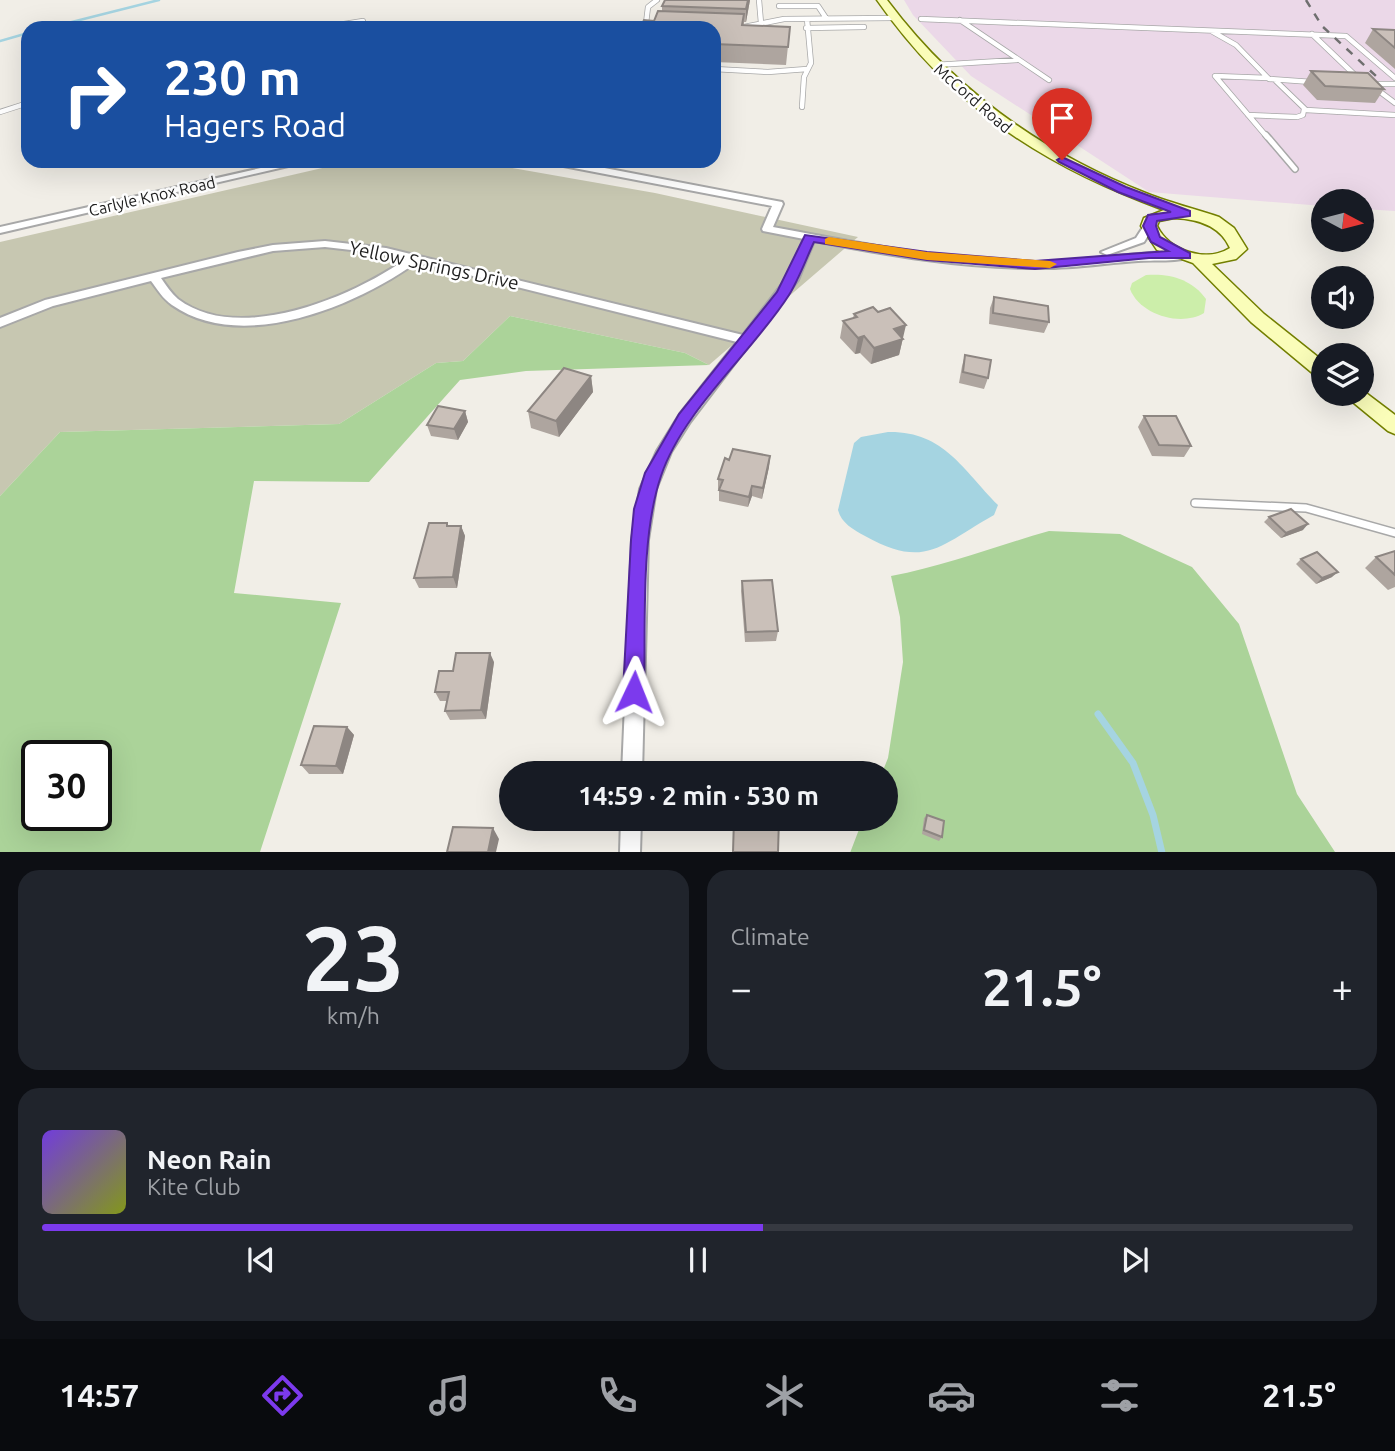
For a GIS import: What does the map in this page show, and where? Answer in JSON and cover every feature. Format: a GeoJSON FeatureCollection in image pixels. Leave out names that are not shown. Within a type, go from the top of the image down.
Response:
{"type":"FeatureCollection","features":[{"type":"Feature","properties":{"kind":"street","name":"McCord Road"},"geometry":{"type":"LineString","coordinates":[[882,0],[893,18],[934,65],[1018,138],[1122,189],[1211,220],[1230,231],[1239,248],[1226,258],[1236,286],[1234,295]]}},
{"type":"Feature","properties":{"kind":"street","name":"Carlyle Knox Road"},"geometry":{"type":"LineString","coordinates":[[0,230],[274,168]]}},
{"type":"Feature","properties":{"kind":"street"},"geometry":{"type":"LineString","coordinates":[[590,168],[778,204],[767,229],[862,247],[1035,265],[1149,254],[1226,258]]}},
{"type":"Feature","properties":{"kind":"street","name":"McCord Road"},"geometry":{"type":"LineString","coordinates":[[1122,189],[1151,222],[1155,239],[1192,257],[1270,331],[1311,362]]}},
{"type":"Feature","properties":{"kind":"street","name":"McCord Road"},"geometry":{"type":"LineString","coordinates":[[1151,222],[1186,213]]}},
{"type":"Feature","properties":{"kind":"street"},"geometry":{"type":"LineString","coordinates":[[1098,259],[1104,253],[1140,240],[1151,222]]}},
{"type":"Feature","properties":{"kind":"street"},"geometry":{"type":"LineString","coordinates":[[632,761],[640,540],[648,489],[664,451],[685,418],[792,280],[810,237]]}},
{"type":"Feature","properties":{"kind":"street","name":"Yellow Springs Drive"},"geometry":{"type":"LineString","coordinates":[[0,323],[49,303],[247,253],[299,245],[357,246],[746,340]]}},
{"type":"Feature","properties":{"kind":"street"},"geometry":{"type":"LineString","coordinates":[[153,276],[172,300],[190,311],[230,320],[263,319],[313,310],[348,298],[379,283],[415,258]]}},
{"type":"Feature","properties":{"kind":"street"},"geometry":{"type":"LineString","coordinates":[[1369,406],[1395,426]]}},
{"type":"Feature","properties":{"kind":"street"},"geometry":{"type":"LineString","coordinates":[[631,831],[631,852]]}},
{"type":"Feature","properties":{"kind":"lane"},"geometry":{"type":"LineString","coordinates":[[646,21],[648,7],[657,0]]}},
{"type":"Feature","properties":{"kind":"lane"},"geometry":{"type":"LineString","coordinates":[[759,0],[761,23]]}},
{"type":"Feature","properties":{"kind":"lane"},"geometry":{"type":"LineString","coordinates":[[779,6],[818,6],[825,18]]}},
{"type":"Feature","properties":{"kind":"lane"},"geometry":{"type":"LineString","coordinates":[[732,26],[825,18],[893,18]]}},
{"type":"Feature","properties":{"kind":"lane"},"geometry":{"type":"LineString","coordinates":[[802,107],[807,69],[811,64],[807,19]]}},
{"type":"Feature","properties":{"kind":"lane"},"geometry":{"type":"LineString","coordinates":[[920,19],[1311,34],[1350,38],[1395,78]]}},
{"type":"Feature","properties":{"kind":"lane"},"geometry":{"type":"LineString","coordinates":[[960,19],[1049,80]]}},
{"type":"Feature","properties":{"kind":"lane"},"geometry":{"type":"LineString","coordinates":[[806,28],[864,27]]}},
{"type":"Feature","properties":{"kind":"lane"},"geometry":{"type":"LineString","coordinates":[[1209,30],[1236,45],[1269,79]]}},
{"type":"Feature","properties":{"kind":"lane"},"geometry":{"type":"LineString","coordinates":[[1311,34],[1364,83],[1388,94],[1395,103]]}},
{"type":"Feature","properties":{"kind":"lane"},"geometry":{"type":"LineString","coordinates":[[934,65],[1018,60]]}},
{"type":"Feature","properties":{"kind":"lane"},"geometry":{"type":"LineString","coordinates":[[721,69],[768,72],[807,69]]}},
{"type":"Feature","properties":{"kind":"lane"},"geometry":{"type":"LineString","coordinates":[[1295,170],[1215,76],[1314,82]]}},
{"type":"Feature","properties":{"kind":"lane"},"geometry":{"type":"LineString","coordinates":[[1276,81],[1304,108],[1395,115]]}},
{"type":"Feature","properties":{"kind":"lane"},"geometry":{"type":"LineString","coordinates":[[1351,83],[1395,84]]}},
{"type":"Feature","properties":{"kind":"lane"},"geometry":{"type":"LineString","coordinates":[[0,113],[21,106]]}},
{"type":"Feature","properties":{"kind":"lane"},"geometry":{"type":"LineString","coordinates":[[1248,115],[1297,117],[1303,115],[1304,108]]}},
{"type":"Feature","properties":{"kind":"lane"},"geometry":{"type":"LineString","coordinates":[[1195,503],[1306,508],[1395,533]]}},
{"type":"Feature","properties":{"kind":"shaded area"},"geometry":{"type":"Polygon","coordinates":[[[904,0],[1395,0],[1395,211],[1374,210],[1374,189],[1311,189],[1311,205],[1149,192],[971,76],[913,15],[904,0]]]}},
{"type":"Feature","properties":{"kind":"shaded area"},"geometry":{"type":"Polygon","coordinates":[[[322,168],[513,168],[655,193],[858,237],[709,365],[685,353],[510,316],[463,361],[436,363],[339,424],[60,432],[0,496],[0,242],[322,168]]]}},
{"type":"Feature","properties":{"kind":"green space"},"geometry":{"type":"Polygon","coordinates":[[[1146,275],[1171,276],[1187,282],[1206,299],[1204,313],[1184,319],[1152,312],[1135,298],[1130,289],[1132,283],[1146,275]]]}},
{"type":"Feature","properties":{"kind":"green space"},"geometry":{"type":"Polygon","coordinates":[[[510,316],[685,353],[709,365],[526,371],[460,380],[369,482],[254,481],[234,593],[341,603],[260,852],[0,852],[0,496],[60,432],[339,424],[436,363],[463,361],[510,316]]]}},
{"type":"Feature","properties":{"kind":"green space"},"geometry":{"type":"Polygon","coordinates":[[[1049,531],[1120,534],[1192,567],[1239,624],[1297,794],[1335,852],[850,852],[858,831],[898,831],[898,761],[887,761],[903,662],[900,617],[891,576],[1049,531]]]}},
{"type":"Feature","properties":{"kind":"water"},"geometry":{"type":"Polygon","coordinates":[[[888,432],[907,433],[938,445],[962,466],[998,505],[994,515],[946,544],[918,552],[886,546],[848,526],[838,510],[854,443],[861,437],[888,432]]]}},
{"type":"Feature","properties":{"kind":"building"},"geometry":{"type":"Polygon","coordinates":[[[665,0],[748,0],[746,9],[662,6],[665,0]]]}},
{"type":"Feature","properties":{"kind":"building"},"geometry":{"type":"Polygon","coordinates":[[[658,11],[744,14],[742,25],[790,27],[788,47],[721,44],[721,21],[654,21],[658,11]]]}},
{"type":"Feature","properties":{"kind":"building"},"geometry":{"type":"Polygon","coordinates":[[[1373,29],[1395,30],[1395,48],[1373,29]]]}},
{"type":"Feature","properties":{"kind":"building"},"geometry":{"type":"Polygon","coordinates":[[[1311,71],[1368,73],[1384,89],[1325,86],[1311,71]]]}},
{"type":"Feature","properties":{"kind":"building"},"geometry":{"type":"Polygon","coordinates":[[[994,297],[1048,306],[1049,322],[993,313],[994,297]]]}},
{"type":"Feature","properties":{"kind":"building"},"geometry":{"type":"Polygon","coordinates":[[[873,307],[878,312],[890,308],[906,325],[894,329],[903,339],[874,348],[864,336],[858,338],[843,321],[857,317],[854,314],[873,307]]]}},
{"type":"Feature","properties":{"kind":"building"},"geometry":{"type":"Polygon","coordinates":[[[965,355],[991,360],[988,378],[963,372],[965,355]]]}},
{"type":"Feature","properties":{"kind":"building"},"geometry":{"type":"Polygon","coordinates":[[[564,368],[591,376],[556,421],[528,411],[564,368]]]}},
{"type":"Feature","properties":{"kind":"building"},"geometry":{"type":"Polygon","coordinates":[[[438,406],[465,411],[454,429],[427,425],[438,406]]]}},
{"type":"Feature","properties":{"kind":"building"},"geometry":{"type":"Polygon","coordinates":[[[1144,416],[1176,416],[1191,446],[1159,445],[1144,416]]]}},
{"type":"Feature","properties":{"kind":"building"},"geometry":{"type":"Polygon","coordinates":[[[733,449],[770,456],[763,488],[752,486],[749,497],[719,490],[723,480],[718,479],[725,458],[729,460],[733,449]]]}},
{"type":"Feature","properties":{"kind":"building"},"geometry":{"type":"Polygon","coordinates":[[[1291,509],[1308,524],[1286,533],[1269,517],[1291,509]]]}},
{"type":"Feature","properties":{"kind":"building"},"geometry":{"type":"Polygon","coordinates":[[[429,523],[461,526],[453,577],[414,578],[429,523]]]}},
{"type":"Feature","properties":{"kind":"building"},"geometry":{"type":"Polygon","coordinates":[[[1395,551],[1395,575],[1376,557],[1395,551]]]}},
{"type":"Feature","properties":{"kind":"building"},"geometry":{"type":"Polygon","coordinates":[[[1317,552],[1338,572],[1322,578],[1301,559],[1317,552]]]}},
{"type":"Feature","properties":{"kind":"building"},"geometry":{"type":"Polygon","coordinates":[[[772,580],[778,631],[746,632],[742,581],[772,580]]]}},
{"type":"Feature","properties":{"kind":"building"},"geometry":{"type":"Polygon","coordinates":[[[456,653],[490,653],[481,710],[445,711],[449,692],[435,692],[439,671],[453,671],[456,653]]]}},
{"type":"Feature","properties":{"kind":"building"},"geometry":{"type":"Polygon","coordinates":[[[314,726],[347,727],[336,766],[301,765],[314,726]]]}},
{"type":"Feature","properties":{"kind":"building"},"geometry":{"type":"Polygon","coordinates":[[[927,815],[944,821],[942,837],[924,830],[927,815]]]}},
{"type":"Feature","properties":{"kind":"building"},"geometry":{"type":"Polygon","coordinates":[[[453,827],[493,828],[488,852],[447,852],[453,827]]]}},
{"type":"Feature","properties":{"kind":"building"},"geometry":{"type":"Polygon","coordinates":[[[734,831],[779,831],[778,852],[733,852],[734,831]]]}},
{"type":"Feature","properties":{"kind":"waterway"},"geometry":{"type":"LineString","coordinates":[[76,21],[159,0]]}},
{"type":"Feature","properties":{"kind":"waterway"},"geometry":{"type":"LineString","coordinates":[[0,41],[21,35]]}},
{"type":"Feature","properties":{"kind":"waterway"},"geometry":{"type":"LineString","coordinates":[[1098,714],[1133,763],[1153,815],[1162,852]]}},
{"type":"Feature","properties":{"kind":"railway"},"geometry":{"type":"LineString","coordinates":[[1306,0],[1322,26],[1377,77]]}},
{"type":"Feature","properties":{"kind":"slow traffic"},"geometry":{"type":"LineString","coordinates":[[829,241],[927,256],[1050,264]]}},
{"type":"Feature","properties":{"kind":"route"},"geometry":{"type":"LineString","coordinates":[[634,692],[640,540],[643,509],[653,473],[664,451],[703,393],[784,293],[801,262],[810,237],[927,256],[1035,265],[1114,260],[1149,254],[1185,256],[1155,239],[1149,226],[1152,218],[1164,214],[1186,213],[1122,189],[1062,160]]}}]}
